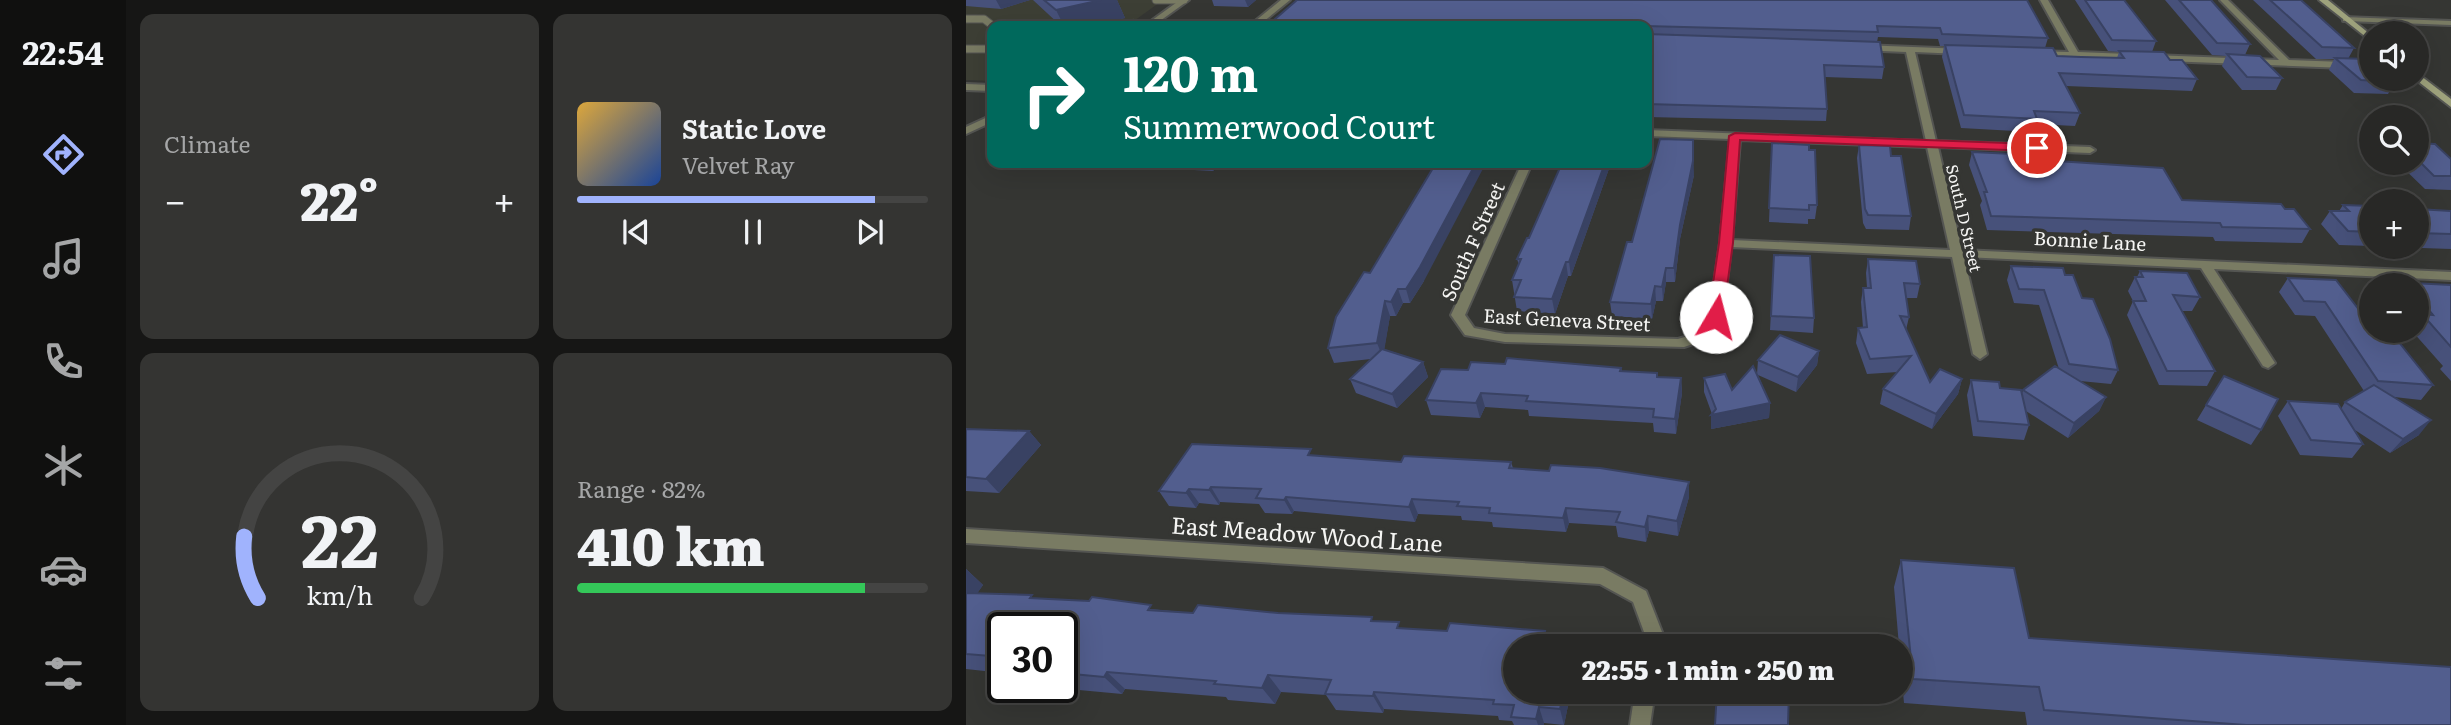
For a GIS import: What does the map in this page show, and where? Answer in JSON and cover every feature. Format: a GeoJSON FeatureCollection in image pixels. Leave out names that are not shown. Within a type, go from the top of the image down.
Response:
{"type":"FeatureCollection","features":[{"type":"Feature","properties":{"kind":"main road"},"geometry":{"type":"LineString","coordinates":[[2323,0],[2359,29]]}},
{"type":"Feature","properties":{"kind":"main road"},"geometry":{"type":"LineString","coordinates":[[2429,86],[2451,104]]}},
{"type":"Feature","properties":{"kind":"street"},"geometry":{"type":"LineString","coordinates":[[1156,21],[1185,0]]}},
{"type":"Feature","properties":{"kind":"street"},"geometry":{"type":"LineString","coordinates":[[1259,21],[1286,0]]}},
{"type":"Feature","properties":{"kind":"street"},"geometry":{"type":"LineString","coordinates":[[2044,0],[2075,55]]}},
{"type":"Feature","properties":{"kind":"street"},"geometry":{"type":"LineString","coordinates":[[2224,0],[2287,63]]}},
{"type":"Feature","properties":{"kind":"street"},"geometry":{"type":"LineString","coordinates":[[2346,19],[2451,23]]}},
{"type":"Feature","properties":{"kind":"street"},"geometry":{"type":"LineString","coordinates":[[1854,48],[1965,51]]}},
{"type":"Feature","properties":{"kind":"street","name":"South D Street"},"geometry":{"type":"LineString","coordinates":[[1910,49],[1980,354]]}},
{"type":"Feature","properties":{"kind":"street"},"geometry":{"type":"LineString","coordinates":[[2020,53],[2359,66]]}},
{"type":"Feature","properties":{"kind":"street"},"geometry":{"type":"LineString","coordinates":[[966,87],[987,88]]}},
{"type":"Feature","properties":{"kind":"street"},"geometry":{"type":"LineString","coordinates":[[966,131],[987,120]]}},
{"type":"Feature","properties":{"kind":"street"},"geometry":{"type":"LineString","coordinates":[[1652,134],[2090,150]]}},
{"type":"Feature","properties":{"kind":"street"},"geometry":{"type":"LineString","coordinates":[[1726,243],[1735,136]]}},
{"type":"Feature","properties":{"kind":"street","name":"South F Street"},"geometry":{"type":"LineString","coordinates":[[1470,332],[1458,314],[1525,168]]}},
{"type":"Feature","properties":{"kind":"street","name":"Bonnie Lane"},"geometry":{"type":"LineString","coordinates":[[1726,243],[2451,276]]}},
{"type":"Feature","properties":{"kind":"street","name":"East Geneva Street"},"geometry":{"type":"LineString","coordinates":[[1470,332],[1505,338],[1679,344],[1703,336],[1716,317],[1726,243]]}},
{"type":"Feature","properties":{"kind":"street"},"geometry":{"type":"LineString","coordinates":[[2205,265],[2268,363]]}},
{"type":"Feature","properties":{"kind":"street","name":"East Meadow Wood Lane"},"geometry":{"type":"LineString","coordinates":[[966,536],[1603,576],[1640,597],[1653,634]]}},
{"type":"Feature","properties":{"kind":"street"},"geometry":{"type":"LineString","coordinates":[[1640,725],[1643,704]]}},
{"type":"Feature","properties":{"kind":"lane"},"geometry":{"type":"LineString","coordinates":[[1156,0],[1185,0]]}},
{"type":"Feature","properties":{"kind":"lane"},"geometry":{"type":"LineString","coordinates":[[966,19],[987,21]]}},
{"type":"Feature","properties":{"kind":"lane"},"geometry":{"type":"LineString","coordinates":[[966,49],[987,49]]}},
{"type":"Feature","properties":{"kind":"shaded area"},"geometry":{"type":"Polygon","coordinates":[[[966,0],[1163,0],[1134,21],[987,21],[987,81],[966,80],[966,0]]]}},
{"type":"Feature","properties":{"kind":"building"},"geometry":{"type":"Polygon","coordinates":[[[1044,0],[1101,0],[1056,10],[1044,0]]]}},
{"type":"Feature","properties":{"kind":"building"},"geometry":{"type":"Polygon","coordinates":[[[1297,0],[2027,0],[2048,38],[1942,34],[1940,28],[1877,26],[1878,32],[1652,26],[1652,21],[1273,21],[1297,0]]]}},
{"type":"Feature","properties":{"kind":"building"},"geometry":{"type":"Polygon","coordinates":[[[2085,0],[2124,0],[2156,41],[2112,40],[2085,0]]]}},
{"type":"Feature","properties":{"kind":"building"},"geometry":{"type":"Polygon","coordinates":[[[2179,0],[2211,0],[2250,44],[2217,43],[2179,0]]]}},
{"type":"Feature","properties":{"kind":"building"},"geometry":{"type":"Polygon","coordinates":[[[2270,0],[2301,0],[2354,48],[2322,47],[2270,0]]]}},
{"type":"Feature","properties":{"kind":"building"},"geometry":{"type":"Polygon","coordinates":[[[1652,34],[1880,42],[1884,67],[1824,65],[1827,109],[1652,104],[1652,34]]]}},
{"type":"Feature","properties":{"kind":"building"},"geometry":{"type":"Polygon","coordinates":[[[1945,45],[2053,48],[2057,56],[2081,57],[2124,58],[2119,51],[2164,52],[2170,60],[2182,60],[2197,79],[2059,73],[2080,113],[2034,111],[2037,119],[1964,115],[1945,45]]]}},
{"type":"Feature","properties":{"kind":"building"},"geometry":{"type":"Polygon","coordinates":[[[2227,54],[2260,56],[2282,78],[2247,77],[2227,54]]]}},
{"type":"Feature","properties":{"kind":"building"},"geometry":{"type":"Polygon","coordinates":[[[2335,58],[2359,59],[2359,78],[2335,58]]]}},
{"type":"Feature","properties":{"kind":"building"},"geometry":{"type":"Polygon","coordinates":[[[1660,139],[1693,140],[1693,161],[1674,268],[1666,268],[1662,287],[1655,286],[1651,304],[1610,302],[1627,242],[1632,242],[1660,139]]]}},
{"type":"Feature","properties":{"kind":"building"},"geometry":{"type":"Polygon","coordinates":[[[1772,143],[1809,145],[1809,150],[1815,150],[1817,205],[1809,205],[1809,210],[1769,208],[1772,143]]]}},
{"type":"Feature","properties":{"kind":"building"},"geometry":{"type":"Polygon","coordinates":[[[2429,144],[2435,144],[2451,159],[2451,176],[2434,176],[2429,171],[2429,144]]]}},
{"type":"Feature","properties":{"kind":"building"},"geometry":{"type":"Polygon","coordinates":[[[1859,145],[1890,146],[1891,156],[1901,156],[1911,216],[1868,215],[1865,209],[1859,145]]]}},
{"type":"Feature","properties":{"kind":"building"},"geometry":{"type":"Polygon","coordinates":[[[1972,152],[2054,156],[2057,161],[2163,168],[2182,200],[2281,204],[2285,209],[2294,209],[2310,229],[2222,227],[2220,223],[1991,216],[1984,192],[1987,192],[1972,152]]]}},
{"type":"Feature","properties":{"kind":"building"},"geometry":{"type":"Polygon","coordinates":[[[1433,168],[1473,168],[1406,289],[1398,289],[1391,302],[1385,301],[1377,343],[1328,348],[1336,317],[1364,272],[1370,273],[1433,168]]]}},
{"type":"Feature","properties":{"kind":"building"},"geometry":{"type":"Polygon","coordinates":[[[1560,168],[1603,168],[1569,262],[1566,262],[1552,299],[1514,297],[1521,280],[1512,280],[1521,259],[1517,259],[1560,168]]]}},
{"type":"Feature","properties":{"kind":"building"},"geometry":{"type":"Polygon","coordinates":[[[2343,205],[2359,206],[2359,231],[2348,231],[2330,211],[2349,211],[2343,205]]]}},
{"type":"Feature","properties":{"kind":"building"},"geometry":{"type":"Polygon","coordinates":[[[2429,210],[2451,211],[2451,234],[2429,233],[2429,210]]]}},
{"type":"Feature","properties":{"kind":"building"},"geometry":{"type":"Polygon","coordinates":[[[1774,255],[1810,256],[1814,318],[1771,316],[1774,255]]]}},
{"type":"Feature","properties":{"kind":"building"},"geometry":{"type":"Polygon","coordinates":[[[1868,259],[1916,261],[1920,284],[1904,283],[1909,317],[1900,316],[1930,382],[1940,369],[1962,379],[1936,414],[1883,389],[1911,356],[1870,359],[1858,328],[1867,327],[1863,288],[1871,288],[1868,259]]]}},
{"type":"Feature","properties":{"kind":"building"},"geometry":{"type":"Polygon","coordinates":[[[2011,266],[2063,268],[2065,275],[2073,275],[2082,298],[2093,299],[2110,339],[2118,370],[2069,364],[2044,290],[2019,289],[2011,266]]]}},
{"type":"Feature","properties":{"kind":"building"},"geometry":{"type":"Polygon","coordinates":[[[2140,271],[2187,273],[2200,297],[2173,295],[2215,371],[2167,371],[2133,301],[2146,301],[2135,277],[2143,277],[2140,271]]]}},
{"type":"Feature","properties":{"kind":"building"},"geometry":{"type":"Polygon","coordinates":[[[2288,278],[2336,280],[2359,310],[2359,343],[2400,343],[2433,385],[2378,381],[2325,302],[2304,301],[2288,278]]]}},
{"type":"Feature","properties":{"kind":"building"},"geometry":{"type":"Polygon","coordinates":[[[2429,284],[2451,285],[2451,347],[2429,322],[2429,315],[2433,315],[2429,310],[2429,284]]]}},
{"type":"Feature","properties":{"kind":"building"},"geometry":{"type":"Polygon","coordinates":[[[1780,335],[1819,351],[1798,377],[1758,360],[1780,335]]]}},
{"type":"Feature","properties":{"kind":"building"},"geometry":{"type":"Polygon","coordinates":[[[1382,349],[1423,362],[1392,394],[1350,379],[1382,349]]]}},
{"type":"Feature","properties":{"kind":"building"},"geometry":{"type":"Polygon","coordinates":[[[1507,358],[1621,368],[1620,371],[1657,373],[1657,377],[1681,378],[1675,419],[1653,417],[1654,409],[1526,401],[1528,396],[1481,393],[1476,403],[1426,400],[1441,369],[1468,370],[1471,362],[1505,364],[1507,358]]]}},
{"type":"Feature","properties":{"kind":"building"},"geometry":{"type":"Polygon","coordinates":[[[1753,366],[1770,403],[1711,415],[1716,409],[1704,378],[1725,374],[1732,390],[1753,366]]]}},
{"type":"Feature","properties":{"kind":"building"},"geometry":{"type":"Polygon","coordinates":[[[2055,366],[2106,397],[2074,423],[2023,390],[2055,366]]]}},
{"type":"Feature","properties":{"kind":"building"},"geometry":{"type":"Polygon","coordinates":[[[2224,376],[2278,399],[2261,430],[2206,405],[2224,376]]]}},
{"type":"Feature","properties":{"kind":"building"},"geometry":{"type":"Polygon","coordinates":[[[1971,380],[1999,382],[2000,388],[2021,390],[2029,425],[1978,421],[1971,380]]]}},
{"type":"Feature","properties":{"kind":"building"},"geometry":{"type":"Polygon","coordinates":[[[2374,385],[2431,420],[2403,439],[2345,402],[2374,385]]]}},
{"type":"Feature","properties":{"kind":"building"},"geometry":{"type":"Polygon","coordinates":[[[2288,401],[2338,404],[2363,444],[2311,440],[2288,401]]]}},
{"type":"Feature","properties":{"kind":"building"},"geometry":{"type":"Polygon","coordinates":[[[966,429],[1029,431],[986,479],[966,477],[966,429]]]}},
{"type":"Feature","properties":{"kind":"building"},"geometry":{"type":"Polygon","coordinates":[[[1192,444],[1311,449],[1308,455],[1401,462],[1404,456],[1511,462],[1509,468],[1549,471],[1551,465],[1600,468],[1689,482],[1677,521],[1648,516],[1645,527],[1616,522],[1620,512],[1566,508],[1563,518],[1489,513],[1490,508],[1457,506],[1459,502],[1412,499],[1409,507],[1286,497],[1284,500],[1256,498],[1261,489],[1211,487],[1209,490],[1189,489],[1186,493],[1159,491],[1192,444]]]}},
{"type":"Feature","properties":{"kind":"building"},"geometry":{"type":"Polygon","coordinates":[[[1901,560],[2014,568],[2029,638],[2451,667],[2451,725],[2246,725],[2044,710],[2039,687],[1913,679],[1913,634],[1908,634],[1901,560]]]}},
{"type":"Feature","properties":{"kind":"building"},"geometry":{"type":"Polygon","coordinates":[[[966,593],[1032,595],[1030,598],[1089,601],[1092,597],[1151,605],[1148,610],[1193,613],[1198,605],[1278,613],[1372,617],[1371,621],[1399,622],[1397,628],[1447,631],[1450,623],[1545,631],[1544,634],[1503,634],[1503,704],[1561,704],[1560,709],[1539,707],[1536,719],[1511,717],[1514,705],[1493,704],[1494,700],[1374,692],[1373,696],[1325,694],[1331,680],[1268,675],[1262,688],[1214,684],[1216,681],[1107,672],[1104,677],[1078,675],[1078,612],[987,612],[987,656],[966,654],[966,593]]]}},
{"type":"Feature","properties":{"kind":"building"},"geometry":{"type":"Polygon","coordinates":[[[1716,704],[1789,704],[1788,725],[1715,725],[1716,704]]]}},
{"type":"Feature","properties":{"kind":"route"},"geometry":{"type":"LineString","coordinates":[[1716,317],[1726,243],[1735,136],[2037,148]]}}]}
